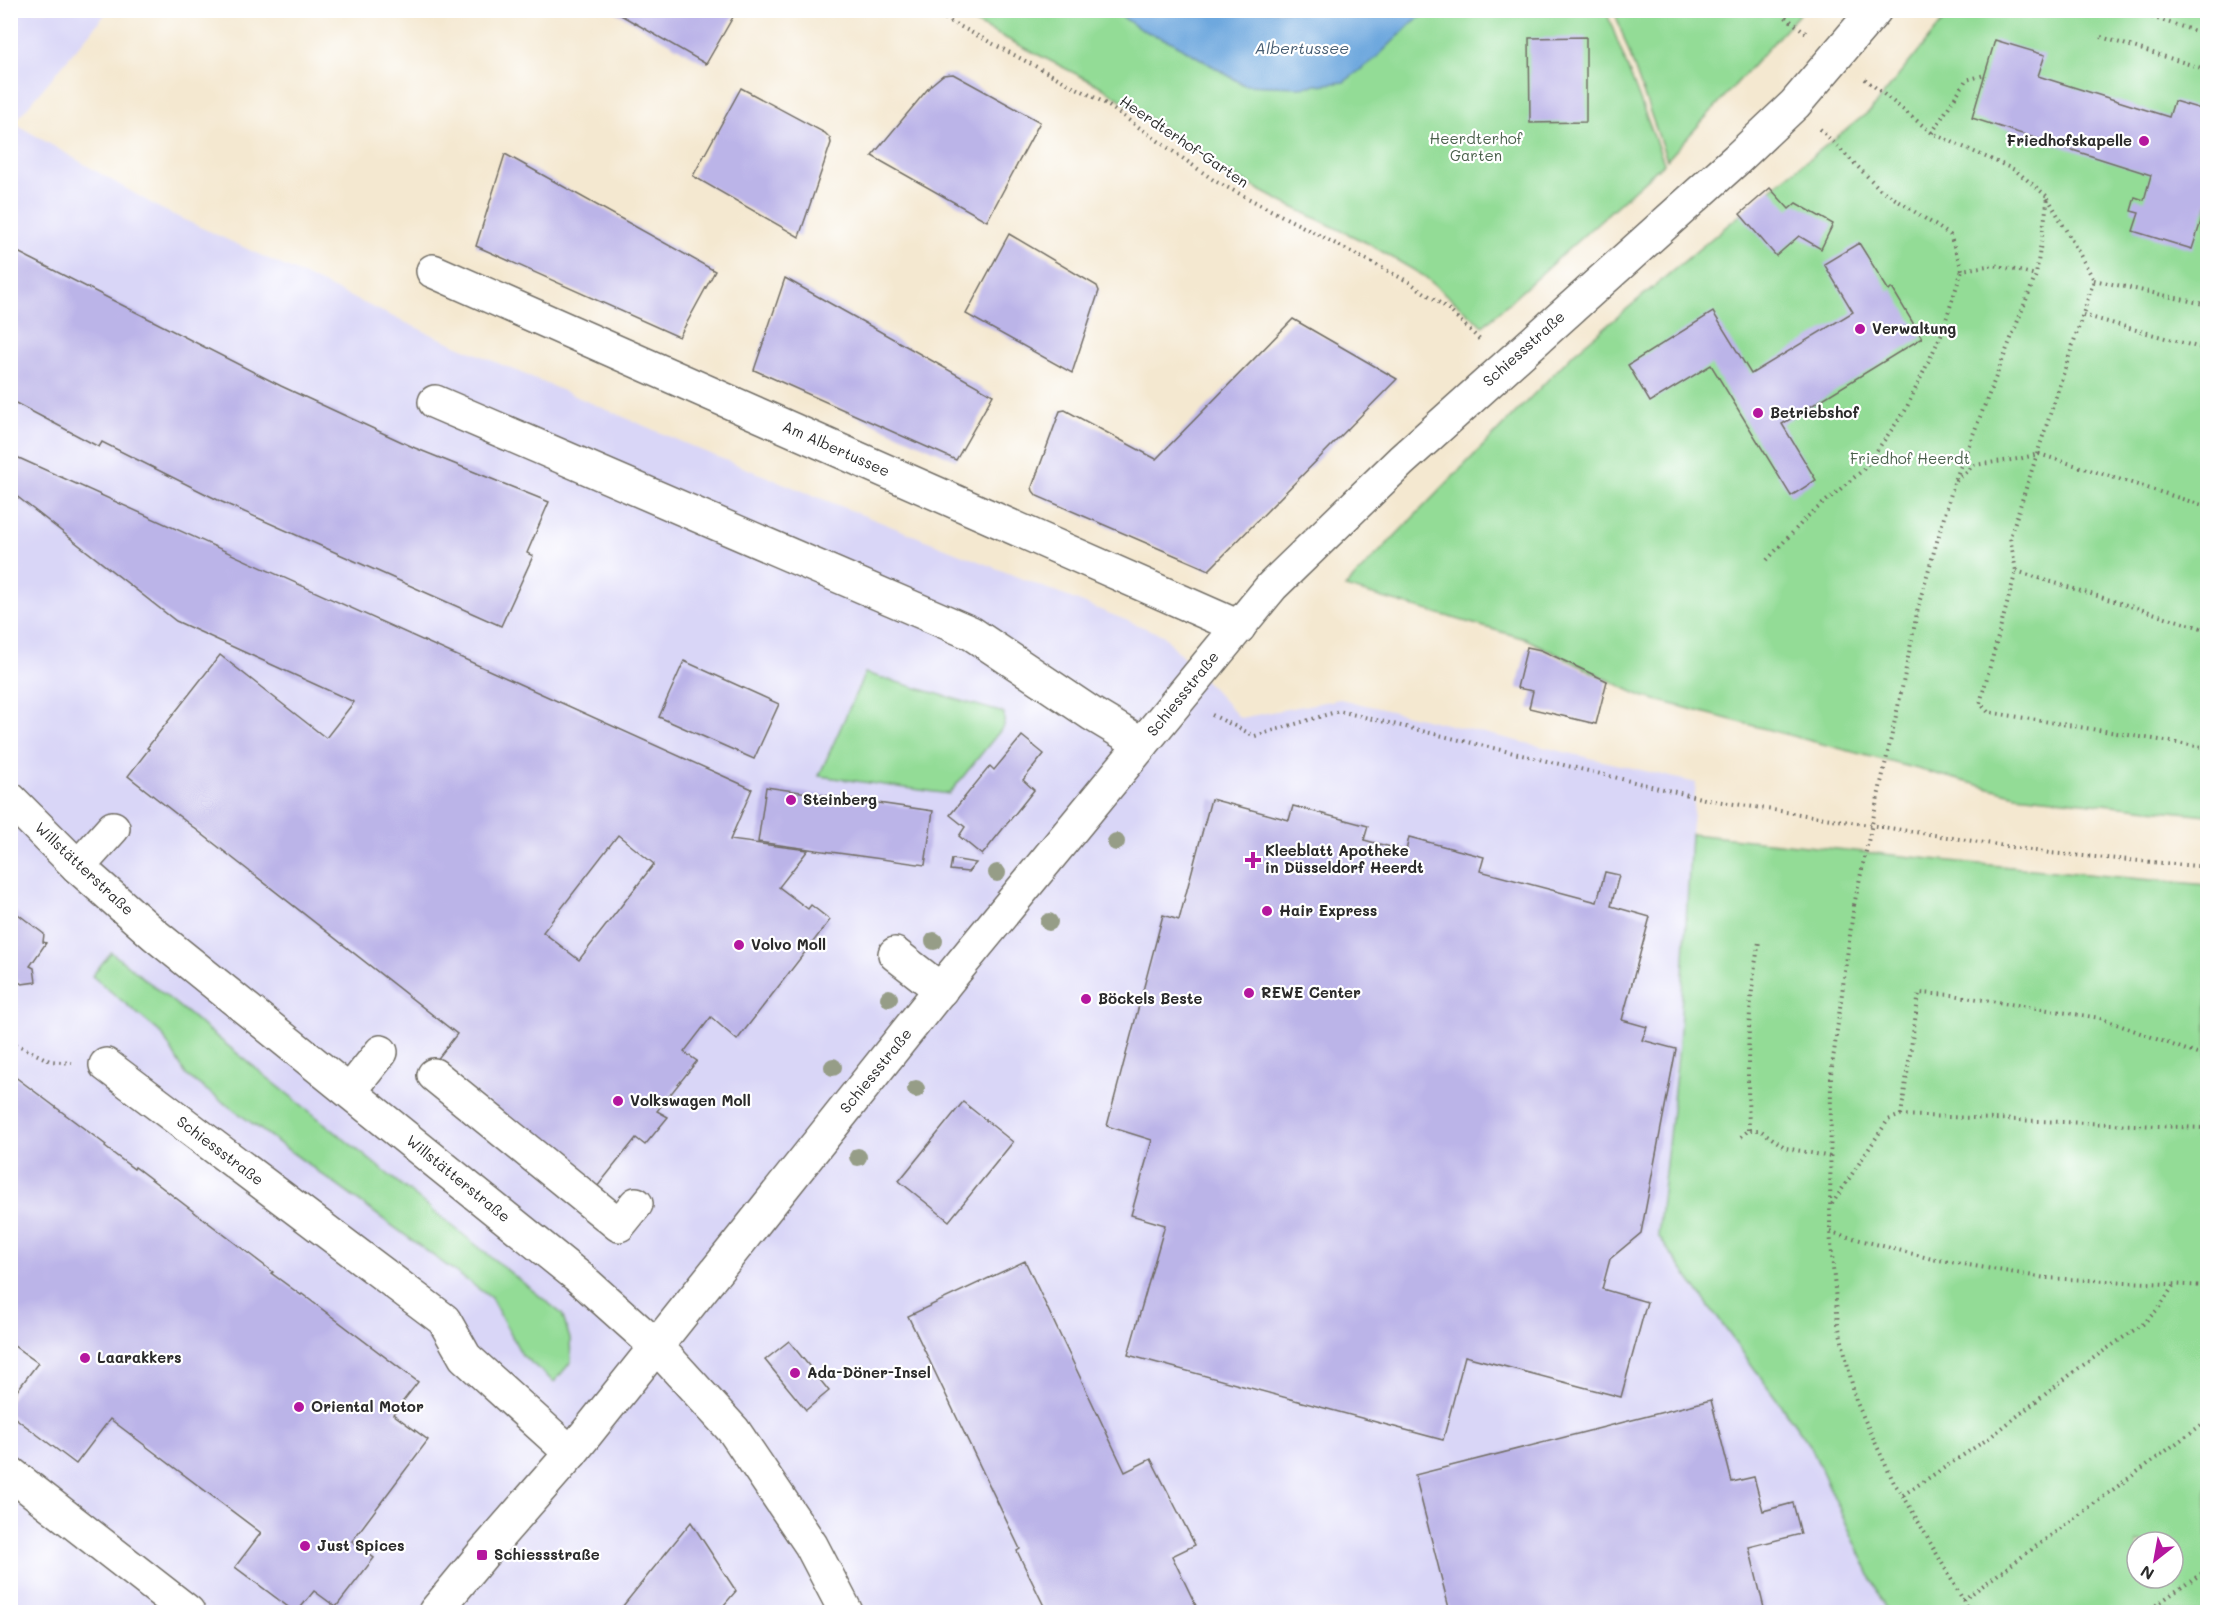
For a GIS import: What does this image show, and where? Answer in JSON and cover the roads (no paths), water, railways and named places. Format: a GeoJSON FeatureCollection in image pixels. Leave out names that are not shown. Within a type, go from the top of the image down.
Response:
{"type":"FeatureCollection","features":[{"type":"Feature","properties":{"kind":"street","name":"Schiessstraße"},"geometry":{"type":"LineString","coordinates":[[435,1612],[571,1453],[941,990],[1272,586],[1401,461],[1737,159],[1795,104],[1875,10]]}},
{"type":"Feature","properties":{"kind":"street","name":"Am Albertussee"},"geometry":{"type":"LineString","coordinates":[[433,271],[1239,627]]}},
{"type":"Feature","properties":{"kind":"street"},"geometry":{"type":"LineString","coordinates":[[435,402],[971,633],[1092,714],[1142,744]]}},
{"type":"Feature","properties":{"kind":"street","name":"Willstätterstraße"},"geometry":{"type":"LineString","coordinates":[[10,799],[78,867],[155,935],[588,1285],[657,1347],[734,1431],[811,1545],[846,1612]]}},
{"type":"Feature","properties":{"kind":"street"},"geometry":{"type":"LineString","coordinates":[[78,867],[113,828]]}},
{"type":"Feature","properties":{"kind":"street"},"geometry":{"type":"LineString","coordinates":[[895,954],[941,990]]}},
{"type":"Feature","properties":{"kind":"street"},"geometry":{"type":"LineString","coordinates":[[350,1091],[381,1052]]}},
{"type":"Feature","properties":{"kind":"street","name":"Schiessstraße"},"geometry":{"type":"LineString","coordinates":[[106,1065],[444,1320],[465,1357],[571,1453]]}},
{"type":"Feature","properties":{"kind":"street"},"geometry":{"type":"LineString","coordinates":[[434,1075],[619,1225],[636,1204]]}},
{"type":"Feature","properties":{"kind":"street"},"geometry":{"type":"LineString","coordinates":[[10,1473],[188,1612]]}},
{"type":"Feature","properties":{"kind":"water","name":"Albertussee"},"geometry":{"type":"Polygon","coordinates":[[[1429,10],[1413,22],[1375,59],[1344,82],[1299,87],[1244,85],[1174,43],[1140,29],[1114,11],[1429,10]]]}},
{"type":"Feature","properties":{"kind":"place","name":"Friedhofskapelle"},"geometry":{"type":"Point","coordinates":[2144,141]}},
{"type":"Feature","properties":{"kind":"place","name":"Verwaltung"},"geometry":{"type":"Point","coordinates":[1860,329]}},
{"type":"Feature","properties":{"kind":"place","name":"Betriebshof"},"geometry":{"type":"Point","coordinates":[1758,413]}},
{"type":"Feature","properties":{"kind":"place","name":"Steinberg"},"geometry":{"type":"Point","coordinates":[791,800]}},
{"type":"Feature","properties":{"kind":"place","name":"Kleeblatt Apotheke in Düsseldorf Heerdt"},"geometry":{"type":"Point","coordinates":[1253,860]}},
{"type":"Feature","properties":{"kind":"place","name":"Hair Express"},"geometry":{"type":"Point","coordinates":[1267,911]}},
{"type":"Feature","properties":{"kind":"place","name":"Volvo Moll"},"geometry":{"type":"Point","coordinates":[739,945]}},
{"type":"Feature","properties":{"kind":"place","name":"REWE Center"},"geometry":{"type":"Point","coordinates":[1249,993]}},
{"type":"Feature","properties":{"kind":"place","name":"Böckels Beste"},"geometry":{"type":"Point","coordinates":[1086,999]}},
{"type":"Feature","properties":{"kind":"place","name":"Volkswagen Moll"},"geometry":{"type":"Point","coordinates":[618,1101]}},
{"type":"Feature","properties":{"kind":"place","name":"Laarakkers"},"geometry":{"type":"Point","coordinates":[85,1358]}},
{"type":"Feature","properties":{"kind":"place","name":"Ada-Döner-Insel"},"geometry":{"type":"Point","coordinates":[795,1373]}},
{"type":"Feature","properties":{"kind":"place","name":"Oriental Motor"},"geometry":{"type":"Point","coordinates":[299,1407]}},
{"type":"Feature","properties":{"kind":"place","name":"Just Spices"},"geometry":{"type":"Point","coordinates":[305,1546]}},
{"type":"Feature","properties":{"kind":"place","name":"Schiessstraße"},"geometry":{"type":"Point","coordinates":[482,1555]}},
{"type":"Feature","properties":{"kind":"park label","name":"Heerdterhof Garten"},"geometry":{"type":"Point","coordinates":[1476,148]}},
{"type":"Feature","properties":{"kind":"park label","name":"Friedhof Heerdt"},"geometry":{"type":"Point","coordinates":[1910,459]}}]}
